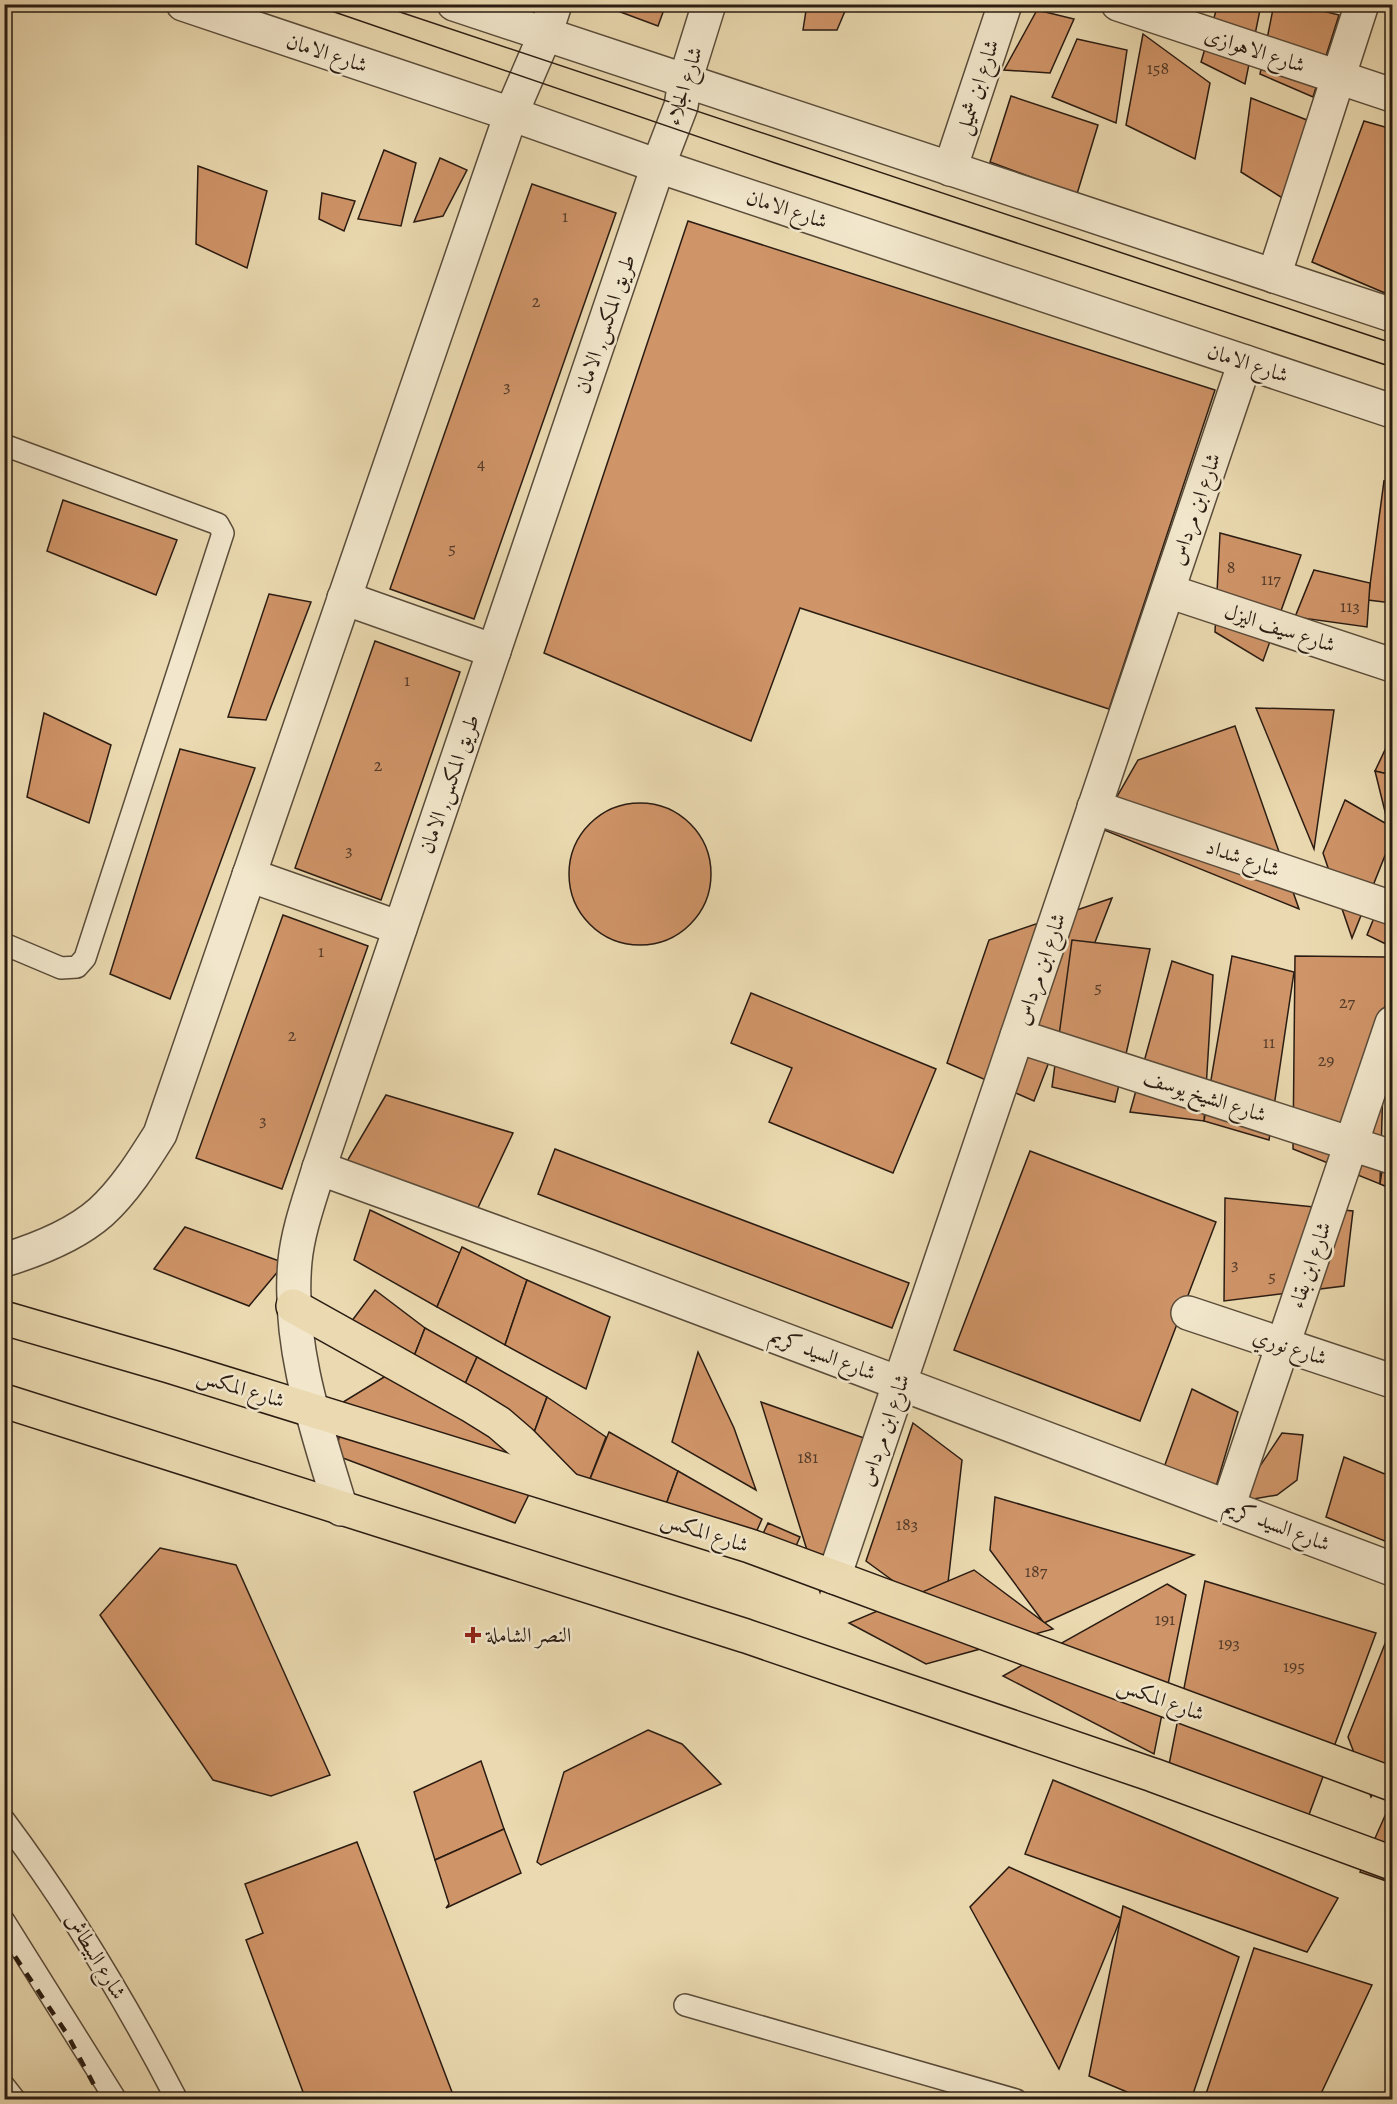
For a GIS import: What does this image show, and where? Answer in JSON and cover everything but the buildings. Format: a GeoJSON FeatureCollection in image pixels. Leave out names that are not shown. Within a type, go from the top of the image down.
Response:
{"type":"FeatureCollection","features":[{"type":"Feature","properties":{"kind":"main road"},"geometry":{"type":"LineString","coordinates":[[293,1306],[460,1399],[499,1424],[521,1442],[568,1490]]}},
{"type":"Feature","properties":{"kind":"main road","name":"شارع المكس"},"geometry":{"type":"LineString","coordinates":[[4,1318],[313,1410],[750,1546],[1392,1784]]}},
{"type":"Feature","properties":{"kind":"main road"},"geometry":{"type":"LineString","coordinates":[[4,1401],[757,1640],[1153,1775],[1392,1863]]}},
{"type":"Feature","properties":{"kind":"street","name":"شارع الامان"},"geometry":{"type":"LineString","coordinates":[[183,4],[658,166],[1392,411]]}},
{"type":"Feature","properties":{"kind":"street"},"geometry":{"type":"LineString","coordinates":[[454,4],[1392,315]]}},
{"type":"Feature","properties":{"kind":"street"},"geometry":{"type":"LineString","coordinates":[[4,1260],[62,1238],[100,1213],[133,1176],[160,1134],[511,114],[545,35],[555,4]]}},
{"type":"Feature","properties":{"kind":"street","name":"شارع الجلاء"},"geometry":{"type":"LineString","coordinates":[[658,166],[681,105],[685,81],[709,4]]}},
{"type":"Feature","properties":{"kind":"street","name":"شارع ابن شميل"},"geometry":{"type":"LineString","coordinates":[[950,169],[1005,4]]}},
{"type":"Feature","properties":{"kind":"street","name":"شارع الاهوازى"},"geometry":{"type":"LineString","coordinates":[[1118,4],[1392,95]]}},
{"type":"Feature","properties":{"kind":"street"},"geometry":{"type":"LineString","coordinates":[[1274,276],[1362,4]]}},
{"type":"Feature","properties":{"kind":"street","name":"طريق المكس, الامان"},"geometry":{"type":"LineString","coordinates":[[341,1509],[299,1353],[293,1306],[295,1259],[305,1213],[658,166]]}},
{"type":"Feature","properties":{"kind":"street","name":"شارع ابن مرداس"},"geometry":{"type":"LineString","coordinates":[[834,1577],[1245,362]]}},
{"type":"Feature","properties":{"kind":"street","name":"شارع سيف اليزل"},"geometry":{"type":"LineString","coordinates":[[1167,591],[1392,665]]}},
{"type":"Feature","properties":{"kind":"street"},"geometry":{"type":"LineString","coordinates":[[344,598],[494,651]]}},
{"type":"Feature","properties":{"kind":"street","name":"شارع شداد"},"geometry":{"type":"LineString","coordinates":[[1094,807],[1392,908]]}},
{"type":"Feature","properties":{"kind":"street"},"geometry":{"type":"LineString","coordinates":[[249,875],[400,928]]}},
{"type":"Feature","properties":{"kind":"street","name":"شارع ابن بقاء"},"geometry":{"type":"LineString","coordinates":[[1228,1507],[1392,1023]]}},
{"type":"Feature","properties":{"kind":"street","name":"شارع الشيخ يوسف"},"geometry":{"type":"LineString","coordinates":[[1017,1036],[1392,1156]]}},
{"type":"Feature","properties":{"kind":"street","name":"شارع السيد كريم"},"geometry":{"type":"LineString","coordinates":[[319,1168],[900,1383],[1392,1569]]}},
{"type":"Feature","properties":{"kind":"street","name":"شارع نوري"},"geometry":{"type":"LineString","coordinates":[[1188,1312],[1392,1381]]}},
{"type":"Feature","properties":{"kind":"lane"},"geometry":{"type":"LineString","coordinates":[[4,445],[218,524],[223,533],[85,958],[77,967],[61,968],[4,944]]}},
{"type":"Feature","properties":{"kind":"lane","name":"شارع البيطاش"},"geometry":{"type":"LineString","coordinates":[[4,1820],[43,1872],[104,1966],[177,2100]]}},
{"type":"Feature","properties":{"kind":"lane"},"geometry":{"type":"LineString","coordinates":[[4,1921],[116,2100]]}},
{"type":"Feature","properties":{"kind":"lane"},"geometry":{"type":"LineString","coordinates":[[685,2005],[1016,2100]]}},
{"type":"Feature","properties":{"kind":"lane"},"geometry":{"type":"LineString","coordinates":[[4,2086],[15,2100]]}},
{"type":"Feature","properties":{"kind":"tram line"},"geometry":{"type":"LineString","coordinates":[[311,4],[775,163],[1392,367]]}},
{"type":"Feature","properties":{"kind":"tram line"},"geometry":{"type":"LineString","coordinates":[[376,4],[1392,343]]}},
{"type":"Feature","properties":{"kind":"railway"},"geometry":{"type":"LineString","coordinates":[[4,1940],[67,2034],[102,2100]]}},
{"type":"Feature","properties":{"kind":"place","name":"النصر الشاملة"},"geometry":{"type":"Point","coordinates":[473,1635]}}]}
